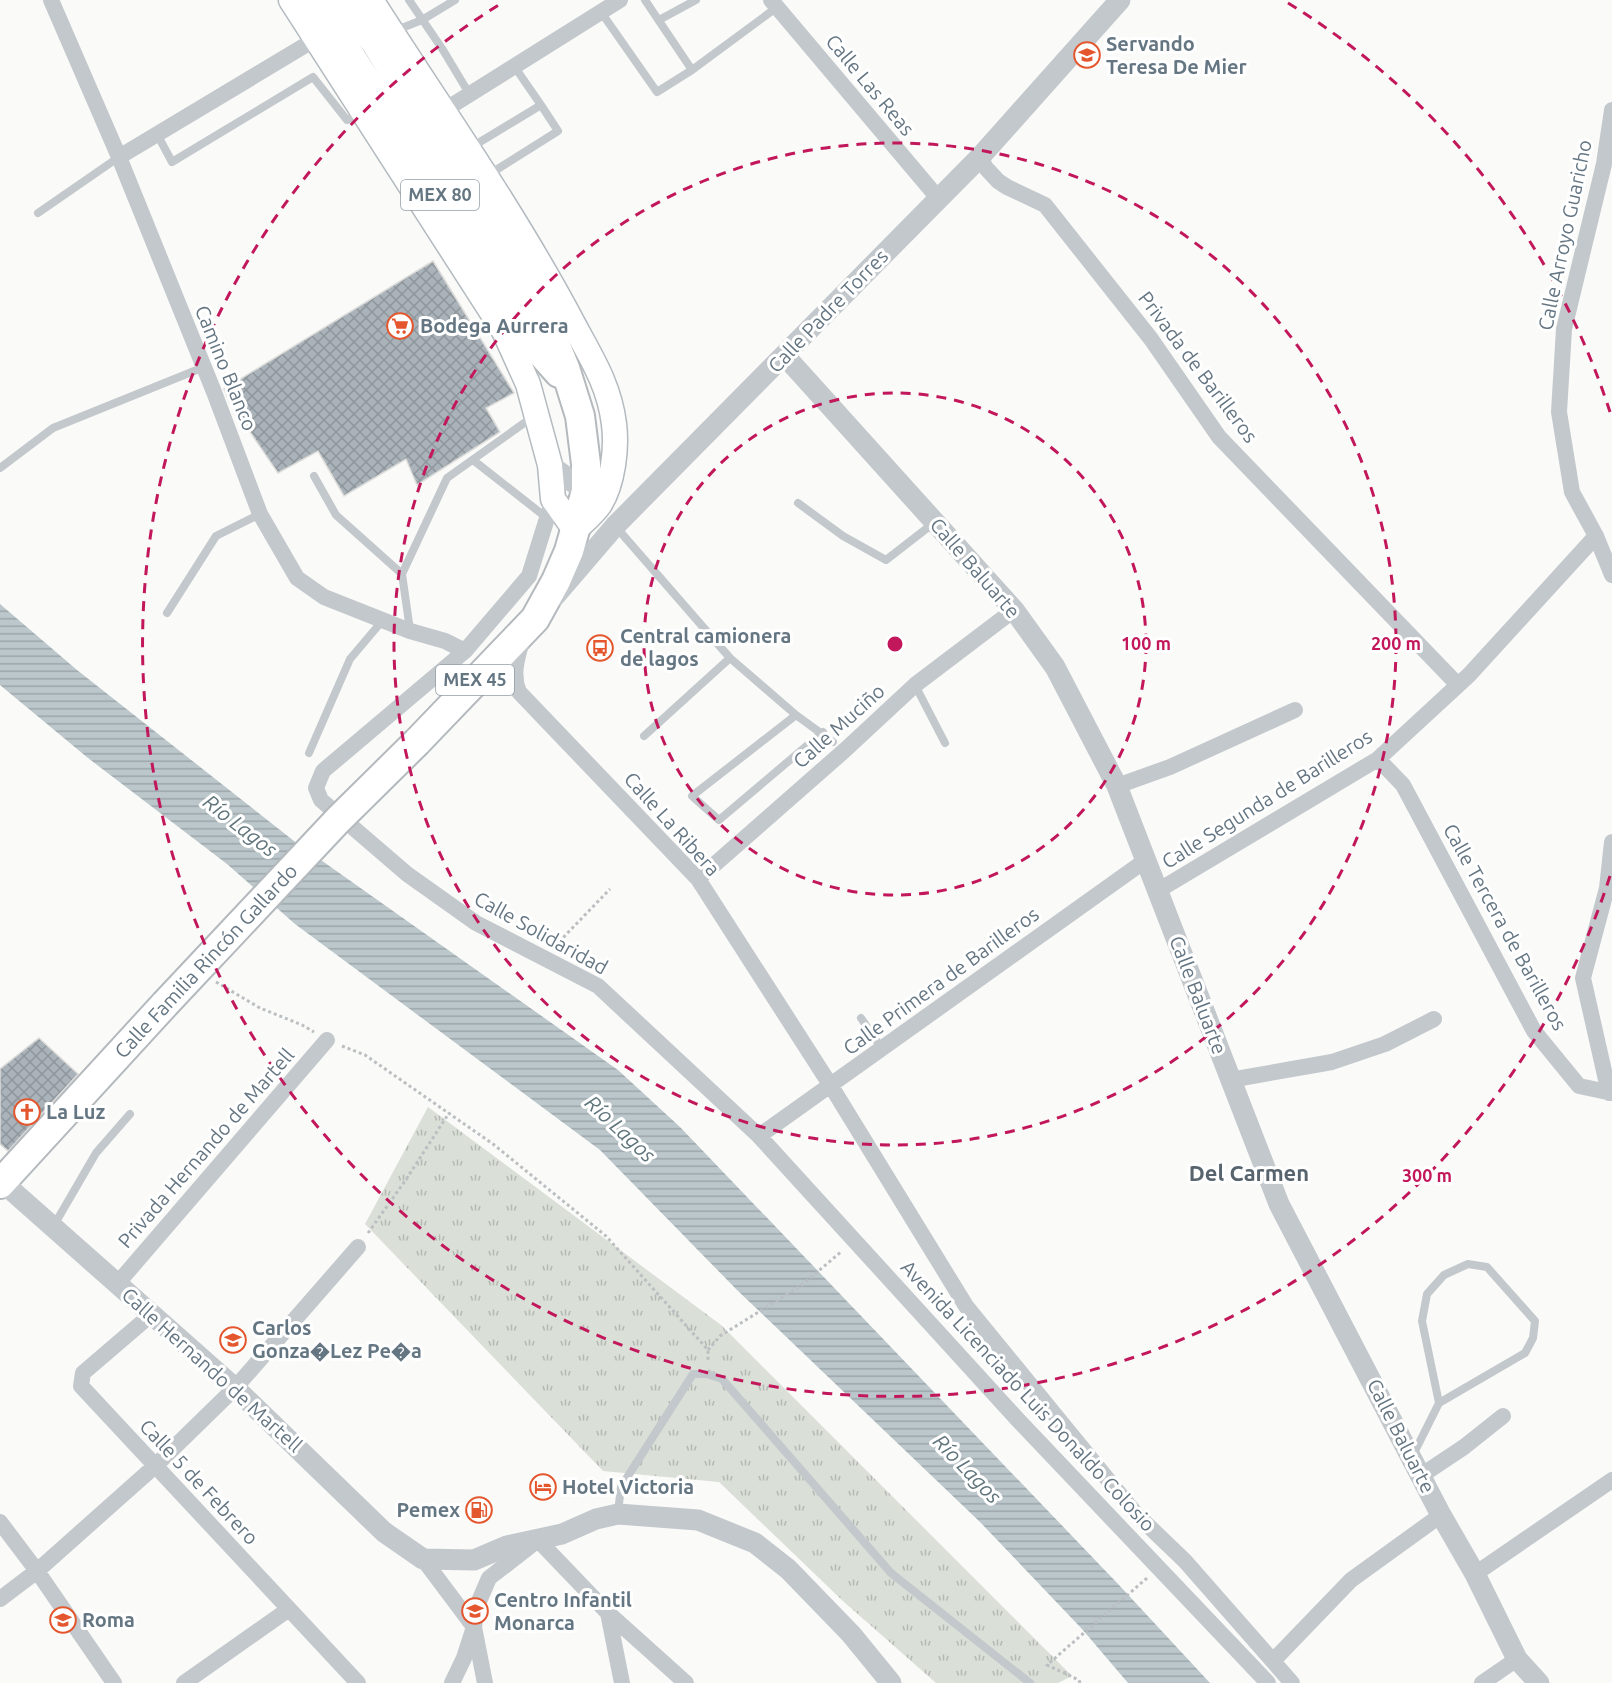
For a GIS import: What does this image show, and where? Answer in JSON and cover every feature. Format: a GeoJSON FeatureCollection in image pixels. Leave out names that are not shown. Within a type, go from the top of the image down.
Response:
{"type":"FeatureCollection","features":[{"type":"Feature","properties":{"kind":"highway","name":"MEX 80"},"geometry":{"type":"LineString","coordinates":[[315,0],[349,15],[363,48],[471,245],[533,344],[571,386]]}},
{"type":"Feature","properties":{"kind":"highway","name":"MEX 80"},"geometry":{"type":"LineString","coordinates":[[363,48],[547,324],[580,416],[593,497],[575,530]]}},
{"type":"Feature","properties":{"kind":"highway"},"geometry":{"type":"LineString","coordinates":[[438,229],[471,245]]}},
{"type":"Feature","properties":{"kind":"highway","name":"MEX 45"},"geometry":{"type":"LineString","coordinates":[[530,624],[556,581],[575,530]]}},
{"type":"Feature","properties":{"kind":"highway","name":"Calle Familia Rincón Gallardo"},"geometry":{"type":"LineString","coordinates":[[1,1182],[338,820],[417,742],[530,624]]}},
{"type":"Feature","properties":{"kind":"main road"},"geometry":{"type":"LineString","coordinates":[[291,0],[349,15],[363,48],[364,113],[504,331],[528,384],[550,465],[550,508],[575,530]]}},
{"type":"Feature","properties":{"kind":"main road"},"geometry":{"type":"LineString","coordinates":[[363,48],[443,111],[470,148],[540,261],[602,374],[614,424],[613,468],[593,497]]}},
{"type":"Feature","properties":{"kind":"street","name":"Camino Blanco"},"geometry":{"type":"LineString","coordinates":[[51,0],[119,157],[261,514],[297,578],[324,597],[410,631],[445,641],[465,651]]}},
{"type":"Feature","properties":{"kind":"street"},"geometry":{"type":"LineString","coordinates":[[443,111],[620,0]]}},
{"type":"Feature","properties":{"kind":"street","name":"Calle Padre Torres"},"geometry":{"type":"LineString","coordinates":[[530,624],[615,526],[980,157],[1120,0]]}},
{"type":"Feature","properties":{"kind":"street","name":"Calle Las Reas"},"geometry":{"type":"LineString","coordinates":[[774,4],[938,198]]}},
{"type":"Feature","properties":{"kind":"street"},"geometry":{"type":"LineString","coordinates":[[119,157],[349,15]]}},
{"type":"Feature","properties":{"kind":"street","name":"Calle Arroyo Guaricho"},"geometry":{"type":"LineString","coordinates":[[1612,110],[1604,164],[1564,329],[1559,412],[1572,492],[1596,536],[1612,575]]}},
{"type":"Feature","properties":{"kind":"street","name":"Privada de Barilleros"},"geometry":{"type":"LineString","coordinates":[[980,157],[998,181],[1046,205],[1151,339],[1219,437],[1458,685]]}},
{"type":"Feature","properties":{"kind":"street","name":"Calle Baluarte"},"geometry":{"type":"LineString","coordinates":[[785,356],[1014,610],[1055,668],[1117,786],[1279,1204],[1441,1515],[1475,1574],[1517,1659],[1539,1683]]}},
{"type":"Feature","properties":{"kind":"street"},"geometry":{"type":"LineString","coordinates":[[550,465],[593,497],[615,526]]}},
{"type":"Feature","properties":{"kind":"street"},"geometry":{"type":"LineString","coordinates":[[465,651],[529,576],[550,508]]}},
{"type":"Feature","properties":{"kind":"street","name":"Calle Segunda de Barilleros"},"geometry":{"type":"LineString","coordinates":[[1159,890],[1378,759],[1458,685],[1596,536]]}},
{"type":"Feature","properties":{"kind":"street","name":"Calle Muciño"},"geometry":{"type":"LineString","coordinates":[[698,879],[915,686],[1014,610]]}},
{"type":"Feature","properties":{"kind":"street","name":"Calle La Ribera"},"geometry":{"type":"LineString","coordinates":[[530,624],[516,664],[514,681],[519,692],[698,879],[831,1086]]}},
{"type":"Feature","properties":{"kind":"street","name":"Calle Solidaridad"},"geometry":{"type":"LineString","coordinates":[[465,651],[323,771],[316,788],[321,800],[407,874],[467,917],[598,986],[759,1136]]}},
{"type":"Feature","properties":{"kind":"street"},"geometry":{"type":"LineString","coordinates":[[1117,786],[1170,767],[1295,710]]}},
{"type":"Feature","properties":{"kind":"street","name":"Calle Tercera de Barilleros"},"geometry":{"type":"LineString","coordinates":[[1378,759],[1403,785],[1534,1031],[1579,1086],[1610,1093]]}},
{"type":"Feature","properties":{"kind":"street"},"geometry":{"type":"LineString","coordinates":[[1610,1093],[1583,978],[1607,888],[1612,842]]}},
{"type":"Feature","properties":{"kind":"street","name":"Calle Primera de Barilleros"},"geometry":{"type":"LineString","coordinates":[[759,1136],[1146,860]]}},
{"type":"Feature","properties":{"kind":"street"},"geometry":{"type":"LineString","coordinates":[[1230,1080],[1332,1062],[1385,1044],[1434,1019]]}},
{"type":"Feature","properties":{"kind":"street","name":"Privada Hernando de Martell"},"geometry":{"type":"LineString","coordinates":[[117,1284],[327,1040]]}},
{"type":"Feature","properties":{"kind":"street","name":"Avenida Licenciado Luis Donaldo Colosio"},"geometry":{"type":"LineString","coordinates":[[831,1086],[966,1306],[1136,1514],[1185,1561],[1292,1683]]}},
{"type":"Feature","properties":{"kind":"street","name":"Avenida Licenciado Luis Donaldo Colosio"},"geometry":{"type":"LineString","coordinates":[[759,1136],[1019,1421],[1268,1683]]}},
{"type":"Feature","properties":{"kind":"street","name":"Calle Hernando de Martell"},"geometry":{"type":"LineString","coordinates":[[1,1182],[153,1313],[235,1388],[384,1532],[423,1559]]}},
{"type":"Feature","properties":{"kind":"street"},"geometry":{"type":"LineString","coordinates":[[0,1599],[37,1571],[156,1466],[235,1388],[358,1247]]}},
{"type":"Feature","properties":{"kind":"street","name":"Calle 5 de Febrero"},"geometry":{"type":"LineString","coordinates":[[153,1313],[83,1373],[81,1386],[358,1683]]}},
{"type":"Feature","properties":{"kind":"street"},"geometry":{"type":"LineString","coordinates":[[1417,1466],[1464,1446],[1503,1416]]}},
{"type":"Feature","properties":{"kind":"street"},"geometry":{"type":"LineString","coordinates":[[1475,1574],[1612,1480]]}},
{"type":"Feature","properties":{"kind":"street"},"geometry":{"type":"LineString","coordinates":[[423,1559],[474,1560],[507,1546],[562,1534],[596,1519],[618,1514],[698,1520],[755,1543],[788,1569],[851,1634],[891,1683]]}},
{"type":"Feature","properties":{"kind":"street"},"geometry":{"type":"LineString","coordinates":[[1273,1661],[1351,1580],[1441,1515]]}},
{"type":"Feature","properties":{"kind":"street"},"geometry":{"type":"LineString","coordinates":[[0,1522],[37,1571],[114,1683]]}},
{"type":"Feature","properties":{"kind":"street"},"geometry":{"type":"LineString","coordinates":[[538,1540],[608,1613],[686,1683]]}},
{"type":"Feature","properties":{"kind":"street"},"geometry":{"type":"LineString","coordinates":[[452,1683],[464,1658],[474,1627],[477,1606],[489,1578],[538,1540]]}},
{"type":"Feature","properties":{"kind":"street"},"geometry":{"type":"LineString","coordinates":[[423,1559],[474,1627],[485,1683]]}},
{"type":"Feature","properties":{"kind":"street"},"geometry":{"type":"LineString","coordinates":[[184,1683],[290,1609]]}},
{"type":"Feature","properties":{"kind":"street"},"geometry":{"type":"LineString","coordinates":[[608,1613],[622,1683]]}},
{"type":"Feature","properties":{"kind":"street"},"geometry":{"type":"LineString","coordinates":[[1482,1683],[1517,1659]]}},
{"type":"Feature","properties":{"kind":"lane"},"geometry":{"type":"LineString","coordinates":[[409,0],[470,95]]}},
{"type":"Feature","properties":{"kind":"lane"},"geometry":{"type":"LineString","coordinates":[[363,48],[422,20],[455,0]]}},
{"type":"Feature","properties":{"kind":"lane"},"geometry":{"type":"LineString","coordinates":[[645,0],[692,70]]}},
{"type":"Feature","properties":{"kind":"lane"},"geometry":{"type":"LineString","coordinates":[[659,20],[696,0]]}},
{"type":"Feature","properties":{"kind":"lane"},"geometry":{"type":"LineString","coordinates":[[601,12],[657,92],[692,70],[774,4]]}},
{"type":"Feature","properties":{"kind":"lane"},"geometry":{"type":"LineString","coordinates":[[487,176],[558,131],[514,66]]}},
{"type":"Feature","properties":{"kind":"lane"},"geometry":{"type":"LineString","coordinates":[[157,134],[172,162],[313,77],[346,120],[364,113]]}},
{"type":"Feature","properties":{"kind":"lane"},"geometry":{"type":"LineString","coordinates":[[470,148],[541,105]]}},
{"type":"Feature","properties":{"kind":"lane"},"geometry":{"type":"LineString","coordinates":[[38,213],[119,157]]}},
{"type":"Feature","properties":{"kind":"lane"},"geometry":{"type":"LineString","coordinates":[[0,468],[53,428],[204,367]]}},
{"type":"Feature","properties":{"kind":"lane"},"geometry":{"type":"LineString","coordinates":[[410,631],[402,574],[447,478],[536,415]]}},
{"type":"Feature","properties":{"kind":"lane"},"geometry":{"type":"LineString","coordinates":[[473,460],[550,508]]}},
{"type":"Feature","properties":{"kind":"lane"},"geometry":{"type":"LineString","coordinates":[[314,476],[336,514],[402,574]]}},
{"type":"Feature","properties":{"kind":"lane"},"geometry":{"type":"LineString","coordinates":[[798,503],[843,536],[886,560],[935,522]]}},
{"type":"Feature","properties":{"kind":"lane"},"geometry":{"type":"LineString","coordinates":[[167,613],[216,536],[261,514]]}},
{"type":"Feature","properties":{"kind":"lane"},"geometry":{"type":"LineString","coordinates":[[615,526],[730,658],[796,715],[834,742]]}},
{"type":"Feature","properties":{"kind":"lane"},"geometry":{"type":"LineString","coordinates":[[309,753],[350,659],[383,620]]}},
{"type":"Feature","properties":{"kind":"lane"},"geometry":{"type":"LineString","coordinates":[[644,736],[730,658]]}},
{"type":"Feature","properties":{"kind":"lane"},"geometry":{"type":"LineString","coordinates":[[915,686],[945,743]]}},
{"type":"Feature","properties":{"kind":"lane"},"geometry":{"type":"LineString","coordinates":[[796,715],[692,796],[719,820],[822,732]]}},
{"type":"Feature","properties":{"kind":"lane"},"geometry":{"type":"LineString","coordinates":[[861,1018],[882,1049]]}},
{"type":"Feature","properties":{"kind":"lane"},"geometry":{"type":"LineString","coordinates":[[52,1228],[96,1153],[130,1114]]}},
{"type":"Feature","properties":{"kind":"lane"},"geometry":{"type":"LineString","coordinates":[[1417,1466],[1439,1403],[1422,1321],[1427,1294],[1444,1275],[1452,1271],[1468,1264],[1487,1267],[1535,1321],[1533,1338],[1525,1353],[1439,1403]]}},
{"type":"Feature","properties":{"kind":"lane"},"geometry":{"type":"LineString","coordinates":[[618,1514],[621,1487],[693,1374],[707,1374],[722,1379],[891,1573],[1029,1683]]}},
{"type":"Feature","properties":{"kind":"path"},"geometry":{"type":"LineString","coordinates":[[544,958],[610,889]]}},
{"type":"Feature","properties":{"kind":"path"},"geometry":{"type":"LineString","coordinates":[[196,971],[260,1008],[302,1025],[327,1040],[365,1054],[493,1144],[606,1236],[708,1350]]}},
{"type":"Feature","properties":{"kind":"path"},"geometry":{"type":"LineString","coordinates":[[358,1247],[405,1181],[449,1113]]}},
{"type":"Feature","properties":{"kind":"path"},"geometry":{"type":"LineString","coordinates":[[707,1374],[708,1350],[720,1336],[802,1285],[855,1240]]}},
{"type":"Feature","properties":{"kind":"path"},"geometry":{"type":"LineString","coordinates":[[1080,1683],[1079,1680],[1047,1665],[1152,1574]]}},
{"type":"Feature","properties":{"kind":"green space"},"geometry":{"type":"Polygon","coordinates":[[[428,1107],[721,1325],[1072,1676],[1058,1683],[936,1683],[844,1602],[719,1482],[603,1471],[365,1224],[428,1107]]]}},
{"type":"Feature","properties":{"kind":"water","name":"Río Lagos"},"geometry":{"type":"Polygon","coordinates":[[[0,604],[77,670],[294,841],[618,1070],[680,1127],[1210,1683],[1128,1683],[1082,1629],[980,1522],[737,1290],[600,1150],[295,924],[227,864],[88,758],[0,685],[0,604]]]}},
{"type":"Feature","properties":{"kind":"building","name":"Bodega Aurrera"},"geometry":{"type":"Polygon","coordinates":[[[433,261],[514,393],[486,408],[500,432],[417,485],[406,459],[344,496],[318,451],[278,473],[229,401],[224,389],[433,261]]]}},
{"type":"Feature","properties":{"kind":"building","name":"La Luz"},"geometry":{"type":"Polygon","coordinates":[[[39,1038],[78,1074],[8,1151],[0,1144],[0,1069],[39,1038]]]}},
{"type":"Feature","properties":{"kind":"place","name":"Servando Teresa De Mier"},"geometry":{"type":"Point","coordinates":[1087,55]}},
{"type":"Feature","properties":{"kind":"place","name":"Bodega Aurrera"},"geometry":{"type":"Point","coordinates":[400,326]}},
{"type":"Feature","properties":{"kind":"place","name":"Central camionera de lagos"},"geometry":{"type":"Point","coordinates":[600,648]}},
{"type":"Feature","properties":{"kind":"place","name":"La Luz"},"geometry":{"type":"Point","coordinates":[27,1112]}},
{"type":"Feature","properties":{"kind":"place","name":"Carlos Gonza�Lez Pe�a"},"geometry":{"type":"Point","coordinates":[233,1340]}},
{"type":"Feature","properties":{"kind":"place","name":"Hotel Victoria"},"geometry":{"type":"Point","coordinates":[543,1487]}},
{"type":"Feature","properties":{"kind":"place","name":"Pemex"},"geometry":{"type":"Point","coordinates":[479,1510]}},
{"type":"Feature","properties":{"kind":"place","name":"Centro Infantil Monarca"},"geometry":{"type":"Point","coordinates":[475,1611]}},
{"type":"Feature","properties":{"kind":"place","name":"Roma"},"geometry":{"type":"Point","coordinates":[63,1620]}},
{"type":"Feature","properties":{"kind":"district","name":"Del Carmen"},"geometry":{"type":"Point","coordinates":[1249,1173]}}]}
